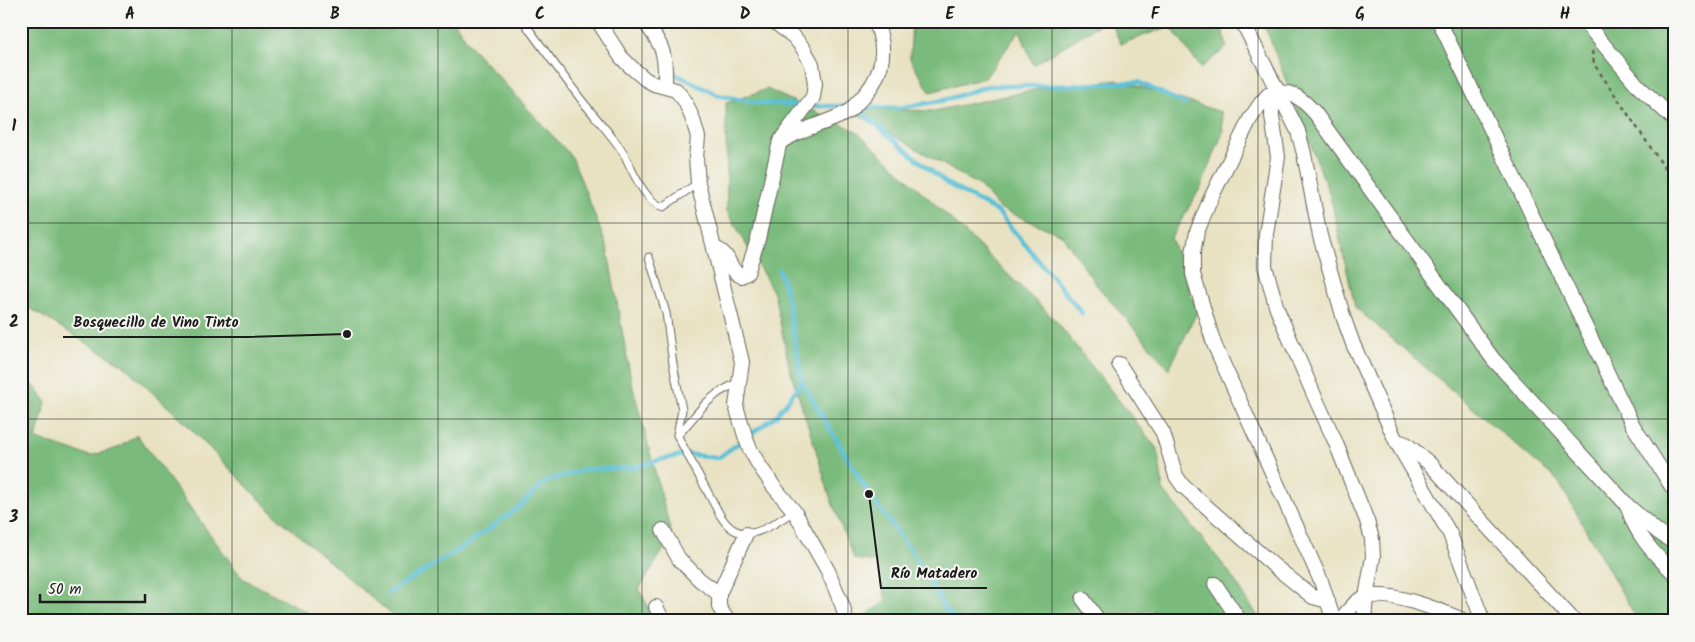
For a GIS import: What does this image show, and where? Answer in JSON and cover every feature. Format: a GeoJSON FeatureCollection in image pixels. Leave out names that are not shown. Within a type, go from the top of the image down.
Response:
{"type":"FeatureCollection","features":[{"type":"Feature","properties":{"kind":"street"},"geometry":{"type":"LineString","coordinates":[[598,21],[621,58],[645,79],[654,84],[676,90],[685,101],[694,120],[698,137],[696,158],[698,183],[742,362],[736,406],[750,449],[774,487],[794,511],[828,571],[843,607],[846,621]]}},
{"type":"Feature","properties":{"kind":"street"},"geometry":{"type":"LineString","coordinates":[[644,21],[663,50],[666,64],[665,86]]}},
{"type":"Feature","properties":{"kind":"street"},"geometry":{"type":"LineString","coordinates":[[714,248],[725,253],[736,273],[741,276],[747,273],[758,239],[780,143],[813,97],[816,84],[812,64],[804,48],[794,37],[773,21]]}},
{"type":"Feature","properties":{"kind":"street"},"geometry":{"type":"LineString","coordinates":[[780,143],[799,131],[847,114],[868,92],[880,68],[884,48],[875,21]]}},
{"type":"Feature","properties":{"kind":"street"},"geometry":{"type":"LineString","coordinates":[[1242,21],[1298,131],[1320,236],[1344,319],[1396,441],[1450,534],[1483,621]]}},
{"type":"Feature","properties":{"kind":"street"},"geometry":{"type":"LineString","coordinates":[[1439,21],[1632,424],[1674,490]]}},
{"type":"Feature","properties":{"kind":"street"},"geometry":{"type":"LineString","coordinates":[[1584,21],[1638,87],[1674,119]]}},
{"type":"Feature","properties":{"kind":"street"},"geometry":{"type":"LineString","coordinates":[[1465,621],[1447,613],[1396,598],[1366,597],[1359,600],[1339,621],[1332,615],[1321,581],[1214,344],[1194,274],[1193,253],[1197,232],[1210,200],[1250,119],[1260,103],[1268,95],[1284,92],[1295,95],[1315,113],[1493,359],[1628,506],[1674,544]]}},
{"type":"Feature","properties":{"kind":"street"},"geometry":{"type":"LineString","coordinates":[[1277,93],[1272,101],[1272,116],[1278,157],[1266,234],[1265,266],[1277,309],[1335,440],[1367,521],[1372,539],[1373,557],[1364,621]]}},
{"type":"Feature","properties":{"kind":"street"},"geometry":{"type":"LineString","coordinates":[[1120,364],[1163,433],[1176,476],[1183,486],[1273,565],[1313,597],[1328,602]]}},
{"type":"Feature","properties":{"kind":"street"},"geometry":{"type":"LineString","coordinates":[[1396,441],[1406,444],[1430,464],[1574,621]]}},
{"type":"Feature","properties":{"kind":"street"},"geometry":{"type":"LineString","coordinates":[[1628,506],[1633,524],[1639,533],[1663,563],[1674,573]]}},
{"type":"Feature","properties":{"kind":"street"},"geometry":{"type":"LineString","coordinates":[[663,530],[679,559],[700,580],[719,594]]}},
{"type":"Feature","properties":{"kind":"street"},"geometry":{"type":"LineString","coordinates":[[728,621],[719,607],[719,594],[746,534]]}},
{"type":"Feature","properties":{"kind":"street"},"geometry":{"type":"LineString","coordinates":[[1215,584],[1240,621]]}},
{"type":"Feature","properties":{"kind":"street"},"geometry":{"type":"LineString","coordinates":[[1082,600],[1099,621]]}},
{"type":"Feature","properties":{"kind":"street"},"geometry":{"type":"LineString","coordinates":[[656,607],[664,621]]}},
{"type":"Feature","properties":{"kind":"lane"},"geometry":{"type":"LineString","coordinates":[[523,21],[581,100],[613,139],[652,202],[663,207],[698,183]]}},
{"type":"Feature","properties":{"kind":"lane"},"geometry":{"type":"LineString","coordinates":[[649,257],[656,275],[666,314],[682,410],[677,435],[725,523],[746,534],[762,531],[794,511]]}},
{"type":"Feature","properties":{"kind":"lane"},"geometry":{"type":"LineString","coordinates":[[677,435],[705,404],[718,393],[740,380]]}},
{"type":"Feature","properties":{"kind":"path"},"geometry":{"type":"LineString","coordinates":[[1599,39],[1592,50],[1594,64],[1674,182]]}},
{"type":"Feature","properties":{"kind":"green space"},"geometry":{"type":"Polygon","coordinates":[[[21,21],[454,21],[471,47],[572,157],[607,247],[631,380],[672,536],[639,589],[655,621],[399,621],[275,515],[184,422],[123,365],[21,303],[21,21]]]}},
{"type":"Feature","properties":{"kind":"green space"},"geometry":{"type":"Polygon","coordinates":[[[912,21],[1105,21],[1033,65],[1020,30],[985,78],[930,92],[910,59],[912,21]]]}},
{"type":"Feature","properties":{"kind":"green space"},"geometry":{"type":"Polygon","coordinates":[[[1110,21],[1220,21],[1227,47],[1201,68],[1170,26],[1121,44],[1110,21]]]}},
{"type":"Feature","properties":{"kind":"green space"},"geometry":{"type":"Polygon","coordinates":[[[1260,21],[1674,21],[1674,621],[1638,621],[1558,481],[1355,307],[1330,195],[1268,34],[1260,21]]]}},
{"type":"Feature","properties":{"kind":"green space"},"geometry":{"type":"Polygon","coordinates":[[[1118,80],[1221,112],[1223,132],[1202,185],[1171,238],[1197,312],[1169,369],[1095,283],[1062,235],[999,208],[980,186],[847,108],[934,111],[1038,89],[1118,80]]]}},
{"type":"Feature","properties":{"kind":"green space"},"geometry":{"type":"Polygon","coordinates":[[[767,89],[856,131],[951,219],[1056,321],[1158,450],[1163,490],[1229,572],[1261,621],[1163,621],[1155,611],[1089,615],[1087,621],[864,621],[861,619],[886,601],[877,562],[854,559],[830,497],[790,370],[774,293],[727,211],[726,103],[767,89]]]}},
{"type":"Feature","properties":{"kind":"green space"},"geometry":{"type":"Polygon","coordinates":[[[21,370],[46,401],[36,439],[90,456],[118,448],[137,435],[242,578],[309,613],[317,621],[21,621],[21,370]]]}},
{"type":"Feature","properties":{"kind":"waterway"},"geometry":{"type":"LineString","coordinates":[[669,71],[718,95],[757,103],[802,105]]}},
{"type":"Feature","properties":{"kind":"waterway"},"geometry":{"type":"LineString","coordinates":[[857,106],[899,108],[945,100],[988,86],[1057,86],[1138,82],[1185,104]]}},
{"type":"Feature","properties":{"kind":"waterway"},"geometry":{"type":"LineString","coordinates":[[810,106],[849,106]]}},
{"type":"Feature","properties":{"kind":"waterway"},"geometry":{"type":"LineString","coordinates":[[856,108],[946,183],[998,212],[1082,313]]}},
{"type":"Feature","properties":{"kind":"waterway"},"geometry":{"type":"LineString","coordinates":[[779,270],[786,291],[802,382],[869,494],[912,552],[947,612],[958,621]]}},
{"type":"Feature","properties":{"kind":"waterway"},"geometry":{"type":"LineString","coordinates":[[388,593],[466,545],[518,508],[546,481],[588,469],[631,468],[687,454],[718,458],[776,416],[802,382]]}},
{"type":"Feature","properties":{"kind":"place","name":"Bosquecillo de Vino Tinto"},"geometry":{"type":"Point","coordinates":[347,334]}},
{"type":"Feature","properties":{"kind":"place","name":"Río Matadero"},"geometry":{"type":"Point","coordinates":[869,494]}}]}
